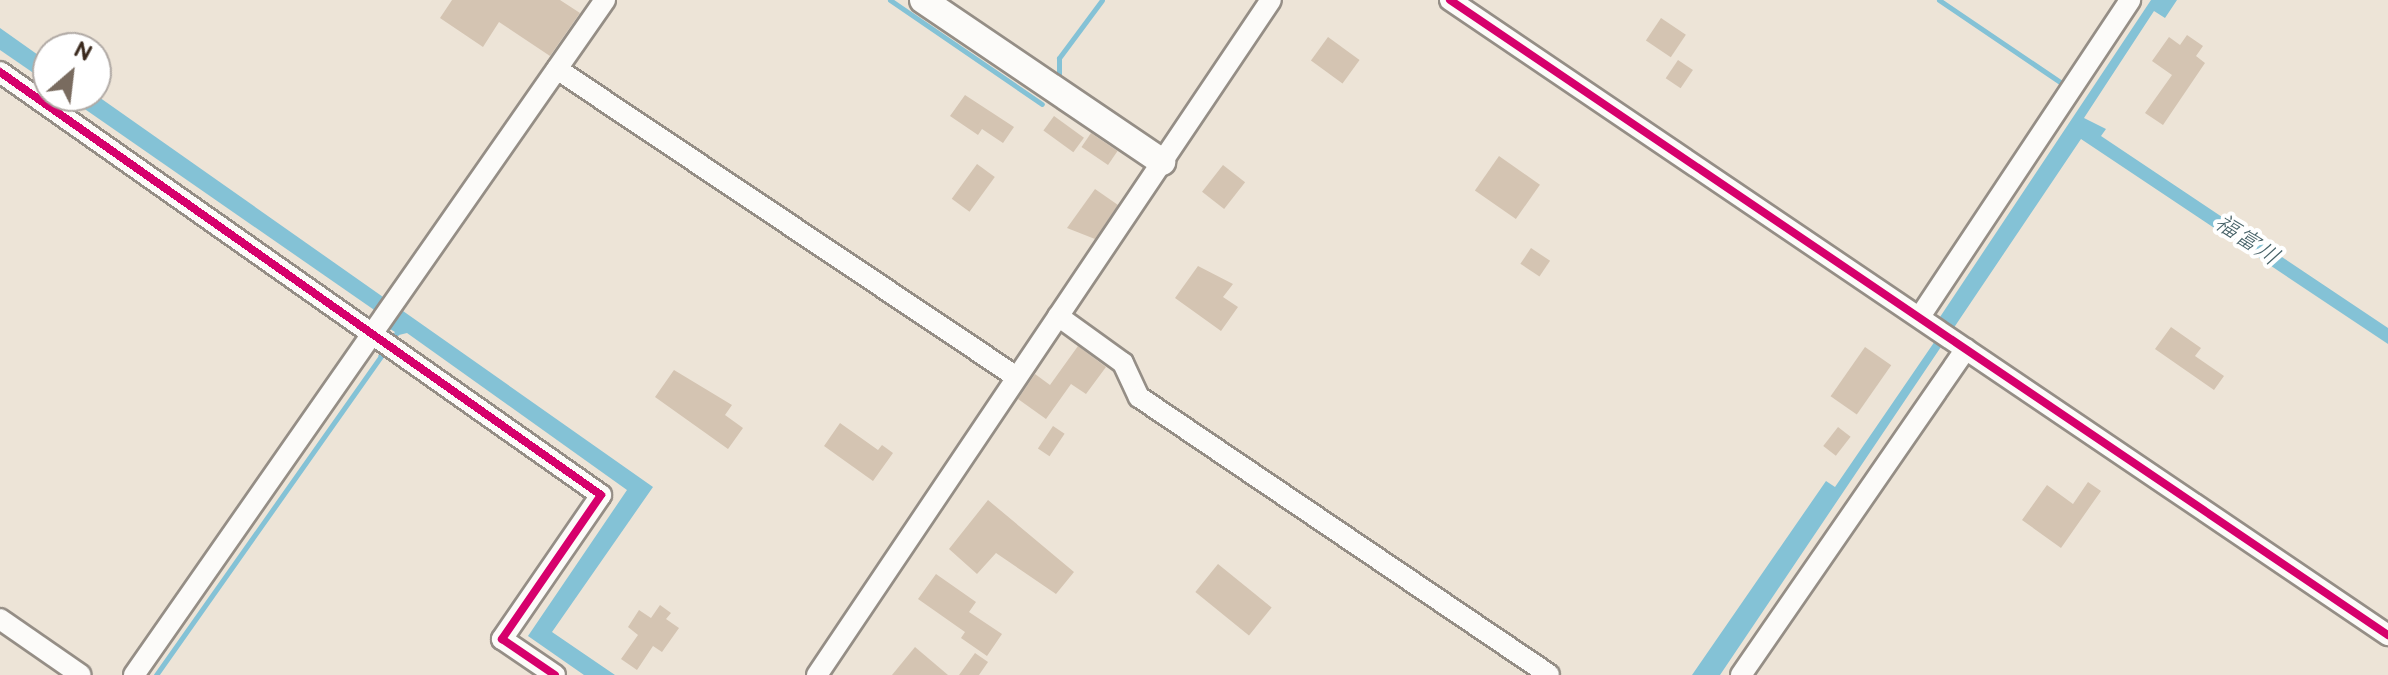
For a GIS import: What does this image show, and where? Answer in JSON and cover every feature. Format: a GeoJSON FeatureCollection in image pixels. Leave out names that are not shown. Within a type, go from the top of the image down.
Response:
{"type":"FeatureCollection","features":[{"type":"Feature","properties":{"kind":"street"},"geometry":{"type":"LineString","coordinates":[[923,0],[1162,162]]}},
{"type":"Feature","properties":{"kind":"street"},"geometry":{"type":"LineString","coordinates":[[817,675],[1015,376],[1271,0]]}},
{"type":"Feature","properties":{"kind":"street"},"geometry":{"type":"LineString","coordinates":[[1450,0],[2388,635]]}},
{"type":"Feature","properties":{"kind":"street"},"geometry":{"type":"LineString","coordinates":[[1741,675],[1944,332],[2130,0]]}},
{"type":"Feature","properties":{"kind":"street"},"geometry":{"type":"LineString","coordinates":[[134,675],[382,336],[396,298],[557,69],[594,4]]}},
{"type":"Feature","properties":{"kind":"street"},"geometry":{"type":"LineString","coordinates":[[557,69],[1015,376]]}},
{"type":"Feature","properties":{"kind":"street"},"geometry":{"type":"LineString","coordinates":[[0,72],[382,336],[601,495],[502,639],[555,675]]}},
{"type":"Feature","properties":{"kind":"street"},"geometry":{"type":"LineString","coordinates":[[1058,316],[1123,363],[1139,397],[1549,675]]}},
{"type":"Feature","properties":{"kind":"street"},"geometry":{"type":"LineString","coordinates":[[0,619],[81,675]]}},
{"type":"Feature","properties":{"kind":"water","name":"福富川"},"geometry":{"type":"Polygon","coordinates":[[[2151,0],[2177,0],[2165,18],[2154,11],[2084,118],[2106,129],[2101,136],[2388,328],[2388,344],[2081,139],[1720,675],[1692,675],[1826,481],[1835,487],[1935,341],[1944,320],[1940,317],[2151,0]]]}},
{"type":"Feature","properties":{"kind":"water"},"geometry":{"type":"Polygon","coordinates":[[[0,28],[32,51],[32,72],[0,50],[0,28]]]}},
{"type":"Feature","properties":{"kind":"water"},"geometry":{"type":"Polygon","coordinates":[[[112,106],[653,487],[552,632],[615,675],[584,675],[528,636],[627,490],[407,333],[399,335],[382,359],[378,356],[395,332],[390,329],[393,323],[89,112],[112,112],[112,106]]]}},
{"type":"Feature","properties":{"kind":"building"},"geometry":{"type":"Polygon","coordinates":[[[452,0],[560,0],[580,13],[550,56],[499,22],[483,47],[440,18],[452,0]]]}},
{"type":"Feature","properties":{"kind":"building"},"geometry":{"type":"Polygon","coordinates":[[[1661,18],[1686,35],[1671,57],[1646,40],[1661,18]]]}},
{"type":"Feature","properties":{"kind":"building"},"geometry":{"type":"Polygon","coordinates":[[[2187,35],[2203,46],[2196,56],[2205,63],[2163,125],[2145,113],[2172,75],[2152,61],[2169,37],[2180,45],[2187,35]]]}},
{"type":"Feature","properties":{"kind":"building"},"geometry":{"type":"Polygon","coordinates":[[[1328,37],[1360,60],[1343,83],[1311,60],[1328,37]]]}},
{"type":"Feature","properties":{"kind":"building"},"geometry":{"type":"Polygon","coordinates":[[[1678,60],[1693,70],[1681,88],[1666,78],[1678,60]]]}},
{"type":"Feature","properties":{"kind":"building"},"geometry":{"type":"Polygon","coordinates":[[[965,95],[1014,127],[1003,143],[982,129],[978,135],[950,116],[965,95]]]}},
{"type":"Feature","properties":{"kind":"building"},"geometry":{"type":"Polygon","coordinates":[[[1054,116],[1084,138],[1073,152],[1043,131],[1054,116]]]}},
{"type":"Feature","properties":{"kind":"building"},"geometry":{"type":"Polygon","coordinates":[[[1091,133],[1118,151],[1108,165],[1081,147],[1091,133]]]}},
{"type":"Feature","properties":{"kind":"building"},"geometry":{"type":"Polygon","coordinates":[[[1499,156],[1540,185],[1516,219],[1475,190],[1499,156]]]}},
{"type":"Feature","properties":{"kind":"building"},"geometry":{"type":"Polygon","coordinates":[[[977,164],[995,177],[970,212],[952,199],[977,164]]]}},
{"type":"Feature","properties":{"kind":"building"},"geometry":{"type":"Polygon","coordinates":[[[1223,165],[1245,182],[1224,209],[1202,192],[1223,165]]]}},
{"type":"Feature","properties":{"kind":"building"},"geometry":{"type":"Polygon","coordinates":[[[1095,189],[1118,205],[1095,239],[1067,228],[1095,189]]]}},
{"type":"Feature","properties":{"kind":"building"},"geometry":{"type":"Polygon","coordinates":[[[1531,248],[1550,261],[1539,277],[1520,264],[1531,248]]]}},
{"type":"Feature","properties":{"kind":"building"},"geometry":{"type":"Polygon","coordinates":[[[1198,266],[1233,284],[1223,297],[1238,307],[1221,331],[1175,298],[1198,266]]]}},
{"type":"Feature","properties":{"kind":"building"},"geometry":{"type":"Polygon","coordinates":[[[2171,327],[2201,348],[2195,356],[2224,376],[2214,390],[2155,349],[2171,327]]]}},
{"type":"Feature","properties":{"kind":"building"},"geometry":{"type":"Polygon","coordinates":[[[1078,346],[1106,367],[1086,394],[1071,384],[1046,419],[1018,399],[1035,374],[1050,385],[1078,346]]]}},
{"type":"Feature","properties":{"kind":"building"},"geometry":{"type":"Polygon","coordinates":[[[1865,347],[1891,365],[1857,415],[1831,396],[1865,347]]]}},
{"type":"Feature","properties":{"kind":"building"},"geometry":{"type":"Polygon","coordinates":[[[674,370],[732,405],[725,415],[743,428],[728,449],[655,397],[674,370]]]}},
{"type":"Feature","properties":{"kind":"building"},"geometry":{"type":"Polygon","coordinates":[[[840,423],[878,450],[882,445],[893,453],[873,481],[824,446],[840,423]]]}},
{"type":"Feature","properties":{"kind":"building"},"geometry":{"type":"Polygon","coordinates":[[[1053,426],[1065,434],[1050,456],[1038,448],[1053,426]]]}},
{"type":"Feature","properties":{"kind":"building"},"geometry":{"type":"Polygon","coordinates":[[[1838,427],[1851,437],[1836,456],[1823,446],[1838,427]]]}},
{"type":"Feature","properties":{"kind":"building"},"geometry":{"type":"Polygon","coordinates":[[[2088,482],[2101,491],[2061,548],[2022,520],[2047,485],[2073,504],[2088,482]]]}},
{"type":"Feature","properties":{"kind":"building"},"geometry":{"type":"Polygon","coordinates":[[[988,500],[1074,572],[1056,594],[996,553],[977,574],[949,549],[988,500]]]}},
{"type":"Feature","properties":{"kind":"building"},"geometry":{"type":"Polygon","coordinates":[[[1218,564],[1272,607],[1249,635],[1195,592],[1218,564]]]}},
{"type":"Feature","properties":{"kind":"building"},"geometry":{"type":"Polygon","coordinates":[[[936,574],[976,602],[969,612],[1002,634],[987,656],[961,638],[965,632],[918,599],[936,574]]]}},
{"type":"Feature","properties":{"kind":"building"},"geometry":{"type":"Polygon","coordinates":[[[660,605],[671,613],[666,619],[679,628],[662,652],[653,646],[637,670],[621,659],[638,635],[628,627],[639,610],[651,618],[660,605]]]}},
{"type":"Feature","properties":{"kind":"building"},"geometry":{"type":"Polygon","coordinates":[[[915,647],[948,675],[892,675],[915,647]]]}},
{"type":"Feature","properties":{"kind":"building"},"geometry":{"type":"Polygon","coordinates":[[[975,653],[988,662],[979,675],[959,675],[975,653]]]}},
{"type":"Feature","properties":{"kind":"waterway"},"geometry":{"type":"LineString","coordinates":[[890,0],[1042,104]]}},
{"type":"Feature","properties":{"kind":"waterway"},"geometry":{"type":"LineString","coordinates":[[1059,75],[1059,58],[1102,0]]}},
{"type":"Feature","properties":{"kind":"waterway"},"geometry":{"type":"LineString","coordinates":[[1939,0],[2060,82]]}},
{"type":"Feature","properties":{"kind":"waterway"},"geometry":{"type":"LineString","coordinates":[[156,675],[384,352]]}},
{"type":"Feature","properties":{"kind":"cycle path"},"geometry":{"type":"LineString","coordinates":[[1450,0],[2388,635]]}},
{"type":"Feature","properties":{"kind":"cycle path"},"geometry":{"type":"LineString","coordinates":[[0,72],[601,495],[502,639],[555,675]]}}]}
